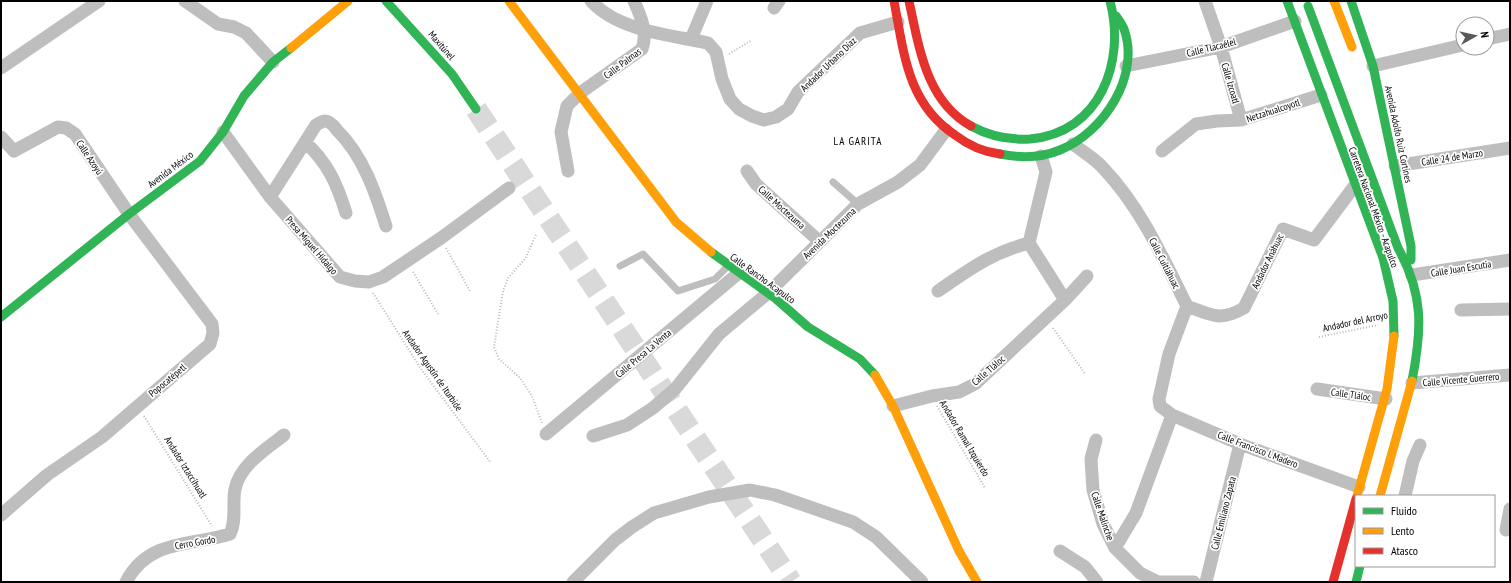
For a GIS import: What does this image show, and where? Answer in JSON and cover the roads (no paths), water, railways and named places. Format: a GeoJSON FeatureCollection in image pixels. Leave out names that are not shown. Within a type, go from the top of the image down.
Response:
{"type":"FeatureCollection","features":[{"type":"Feature","properties":{"kind":"main road","name":"Avenida México"},"geometry":{"type":"LineString","coordinates":[[1,317],[129,214],[200,161],[222,132],[244,96],[272,62],[348,1]]}},
{"type":"Feature","properties":{"kind":"main road","name":"Maxitúnel"},"geometry":{"type":"LineString","coordinates":[[386,1],[452,74],[476,109]]}},
{"type":"Feature","properties":{"kind":"main road","name":"Calle Rancho Acapulco"},"geometry":{"type":"LineString","coordinates":[[509,1],[676,222],[705,248],[768,293],[808,327],[860,359],[876,377],[892,406],[960,551],[977,582]]}},
{"type":"Feature","properties":{"kind":"main road"},"geometry":{"type":"LineString","coordinates":[[894,1],[909,72],[924,107],[946,130],[972,146],[995,153],[1017,157],[1041,156],[1059,151],[1073,144],[1090,131],[1111,110],[1122,85],[1128,45],[1124,28],[1114,13],[1110,1]]}},
{"type":"Feature","properties":{"kind":"main road"},"geometry":{"type":"LineString","coordinates":[[909,1],[926,70],[939,96],[954,114],[974,128],[1000,138],[1024,140],[1044,137],[1064,130],[1081,118],[1098,98],[1112,68],[1115,44],[1114,13]]}},
{"type":"Feature","properties":{"kind":"main road","name":"Carretera Nacional México - Acapulco"},"geometry":{"type":"LineString","coordinates":[[1288,1],[1321,95],[1356,184],[1384,263],[1394,321],[1392,367],[1386,399],[1357,494]]}},
{"type":"Feature","properties":{"kind":"main road"},"geometry":{"type":"LineString","coordinates":[[1334,1],[1364,63]]}},
{"type":"Feature","properties":{"kind":"main road","name":"Avenida Adolfo Ruiz Cortines"},"geometry":{"type":"LineString","coordinates":[[1351,1],[1364,63],[1394,166],[1411,246],[1412,275]]}},
{"type":"Feature","properties":{"kind":"main road","name":"Carretera Nacional México - Acapulco"},"geometry":{"type":"LineString","coordinates":[[1308,6],[1398,248],[1412,275],[1419,318],[1419,338],[1412,383],[1380,495]]}},
{"type":"Feature","properties":{"kind":"main road","name":"Carretera Nacional México - Acapulco"},"geometry":{"type":"LineString","coordinates":[[1333,582],[1355,501]]}},
{"type":"Feature","properties":{"kind":"main road"},"geometry":{"type":"LineString","coordinates":[[1356,582],[1360,567]]}},
{"type":"Feature","properties":{"kind":"street"},"geometry":{"type":"LineString","coordinates":[[1,68],[99,1]]}},
{"type":"Feature","properties":{"kind":"street"},"geometry":{"type":"LineString","coordinates":[[185,1],[218,24],[234,27],[246,33],[272,62]]}},
{"type":"Feature","properties":{"kind":"street"},"geometry":{"type":"LineString","coordinates":[[591,1],[613,18],[629,26],[691,39],[707,1]]}},
{"type":"Feature","properties":{"kind":"street","name":"Calle Palmas"},"geometry":{"type":"LineString","coordinates":[[568,171],[561,132],[567,106],[580,93],[642,49],[646,40],[644,29],[634,1]]}},
{"type":"Feature","properties":{"kind":"street","name":"Calle Izcoatl"},"geometry":{"type":"LineString","coordinates":[[1205,1],[1221,47],[1242,120]]}},
{"type":"Feature","properties":{"kind":"street","name":"Calle Tlacaélel"},"geometry":{"type":"LineString","coordinates":[[1126,66],[1221,47],[1295,21]]}},
{"type":"Feature","properties":{"kind":"street","name":"Andador Urbano Díaz"},"geometry":{"type":"LineString","coordinates":[[691,39],[708,43],[716,52],[722,79],[730,99],[739,109],[764,120],[776,117],[788,109],[798,92],[860,33],[898,22]]}},
{"type":"Feature","properties":{"kind":"street"},"geometry":{"type":"LineString","coordinates":[[1495,37],[1510,34]]}},
{"type":"Feature","properties":{"kind":"street"},"geometry":{"type":"LineString","coordinates":[[1364,63],[1455,46]]}},
{"type":"Feature","properties":{"kind":"street","name":"Netzahualcoyotl"},"geometry":{"type":"LineString","coordinates":[[1162,151],[1196,124],[1242,120],[1321,95]]}},
{"type":"Feature","properties":{"kind":"street"},"geometry":{"type":"LineString","coordinates":[[270,197],[316,125],[324,121],[330,122],[349,142],[376,195],[386,226]]}},
{"type":"Feature","properties":{"kind":"street","name":"Calle Azoyú"},"geometry":{"type":"LineString","coordinates":[[1,137],[14,151],[58,128],[66,128],[74,134],[129,214]]}},
{"type":"Feature","properties":{"kind":"street","name":"Avenida Moctezuma"},"geometry":{"type":"LineString","coordinates":[[593,436],[627,425],[653,408],[676,388],[719,334],[768,293],[858,204],[898,182],[920,165],[946,130]]}},
{"type":"Feature","properties":{"kind":"street","name":"Presa Miguel Hidalgo"},"geometry":{"type":"LineString","coordinates":[[222,132],[270,197],[340,277],[355,282],[369,282],[383,277],[441,238],[509,188]]}},
{"type":"Feature","properties":{"kind":"street"},"geometry":{"type":"LineString","coordinates":[[305,142],[319,155],[332,174],[346,213]]}},
{"type":"Feature","properties":{"kind":"street","name":"Calle Cuitláhuac"},"geometry":{"type":"LineString","coordinates":[[1073,144],[1103,168],[1127,196],[1152,236],[1187,306]]}},
{"type":"Feature","properties":{"kind":"street","name":"Calle 24 de Marzo"},"geometry":{"type":"LineString","coordinates":[[1394,166],[1510,148]]}},
{"type":"Feature","properties":{"kind":"street"},"geometry":{"type":"LineString","coordinates":[[1041,156],[1046,172],[1029,243],[1065,300]]}},
{"type":"Feature","properties":{"kind":"street","name":"Calle Moctezuma"},"geometry":{"type":"LineString","coordinates":[[747,171],[756,184],[819,241]]}},
{"type":"Feature","properties":{"kind":"street","name":"Andador Anáhuac"},"geometry":{"type":"LineString","coordinates":[[1187,306],[1220,318],[1232,315],[1244,308],[1283,229],[1314,240],[1356,184]]}},
{"type":"Feature","properties":{"kind":"street","name":"Popocatépetl"},"geometry":{"type":"LineString","coordinates":[[1,515],[47,475],[102,437],[210,344],[213,334],[212,324],[129,214]]}},
{"type":"Feature","properties":{"kind":"street"},"geometry":{"type":"LineString","coordinates":[[938,291],[980,262],[1005,250],[1029,243]]}},
{"type":"Feature","properties":{"kind":"street","name":"Calle Juan Escutia"},"geometry":{"type":"LineString","coordinates":[[1412,275],[1510,260]]}},
{"type":"Feature","properties":{"kind":"street","name":"Calle Presa La Venta"},"geometry":{"type":"LineString","coordinates":[[546,434],[734,269]]}},
{"type":"Feature","properties":{"kind":"street","name":"Calle Tláloc"},"geometry":{"type":"LineString","coordinates":[[892,406],[932,396],[958,392],[974,384],[1065,300],[1087,276]]}},
{"type":"Feature","properties":{"kind":"street","name":"Calle Francisco I. Madero"},"geometry":{"type":"LineString","coordinates":[[1187,306],[1169,354],[1159,399],[1160,406],[1172,415],[1357,494]]}},
{"type":"Feature","properties":{"kind":"street"},"geometry":{"type":"LineString","coordinates":[[1461,310],[1510,309]]}},
{"type":"Feature","properties":{"kind":"street","name":"Calle Vicente Guerrero"},"geometry":{"type":"LineString","coordinates":[[1412,383],[1510,375]]}},
{"type":"Feature","properties":{"kind":"street","name":"Calle Tláloc"},"geometry":{"type":"LineString","coordinates":[[1317,389],[1386,399]]}},
{"type":"Feature","properties":{"kind":"street"},"geometry":{"type":"LineString","coordinates":[[1114,548],[1136,513],[1172,415]]}},
{"type":"Feature","properties":{"kind":"street","name":"Cerro Gordo"},"geometry":{"type":"LineString","coordinates":[[126,582],[130,574],[142,561],[163,548],[188,542],[219,538],[230,534],[233,528],[235,489],[241,474],[260,453],[284,435]]}},
{"type":"Feature","properties":{"kind":"street","name":"Calle Malinche"},"geometry":{"type":"LineString","coordinates":[[1096,440],[1091,459],[1093,490],[1103,524],[1114,548],[1140,573],[1158,582],[1194,582]]}},
{"type":"Feature","properties":{"kind":"street","name":"Calle Emiliano Zapata"},"geometry":{"type":"LineString","coordinates":[[1206,582],[1240,444]]}},
{"type":"Feature","properties":{"kind":"street"},"geometry":{"type":"LineString","coordinates":[[1405,495],[1413,461],[1420,445]]}},
{"type":"Feature","properties":{"kind":"street"},"geometry":{"type":"LineString","coordinates":[[573,582],[615,540],[654,513],[708,497],[750,490],[775,495],[853,522],[876,538],[922,582]]}},
{"type":"Feature","properties":{"kind":"street"},"geometry":{"type":"LineString","coordinates":[[1503,530],[1510,509]]}},
{"type":"Feature","properties":{"kind":"street"},"geometry":{"type":"LineString","coordinates":[[1060,550],[1085,566],[1097,582]]}},
{"type":"Feature","properties":{"kind":"lane"},"geometry":{"type":"LineString","coordinates":[[833,182],[858,204]]}},
{"type":"Feature","properties":{"kind":"lane"},"geometry":{"type":"LineString","coordinates":[[620,266],[643,254],[678,291],[715,279],[734,269]]}},
{"type":"Feature","properties":{"kind":"tunnel"},"geometry":{"type":"LineString","coordinates":[[476,109],[791,582]]}},
{"type":"Feature","properties":{"kind":"district","name":"LA GARITA"},"geometry":{"type":"Point","coordinates":[858,141]}}]}
